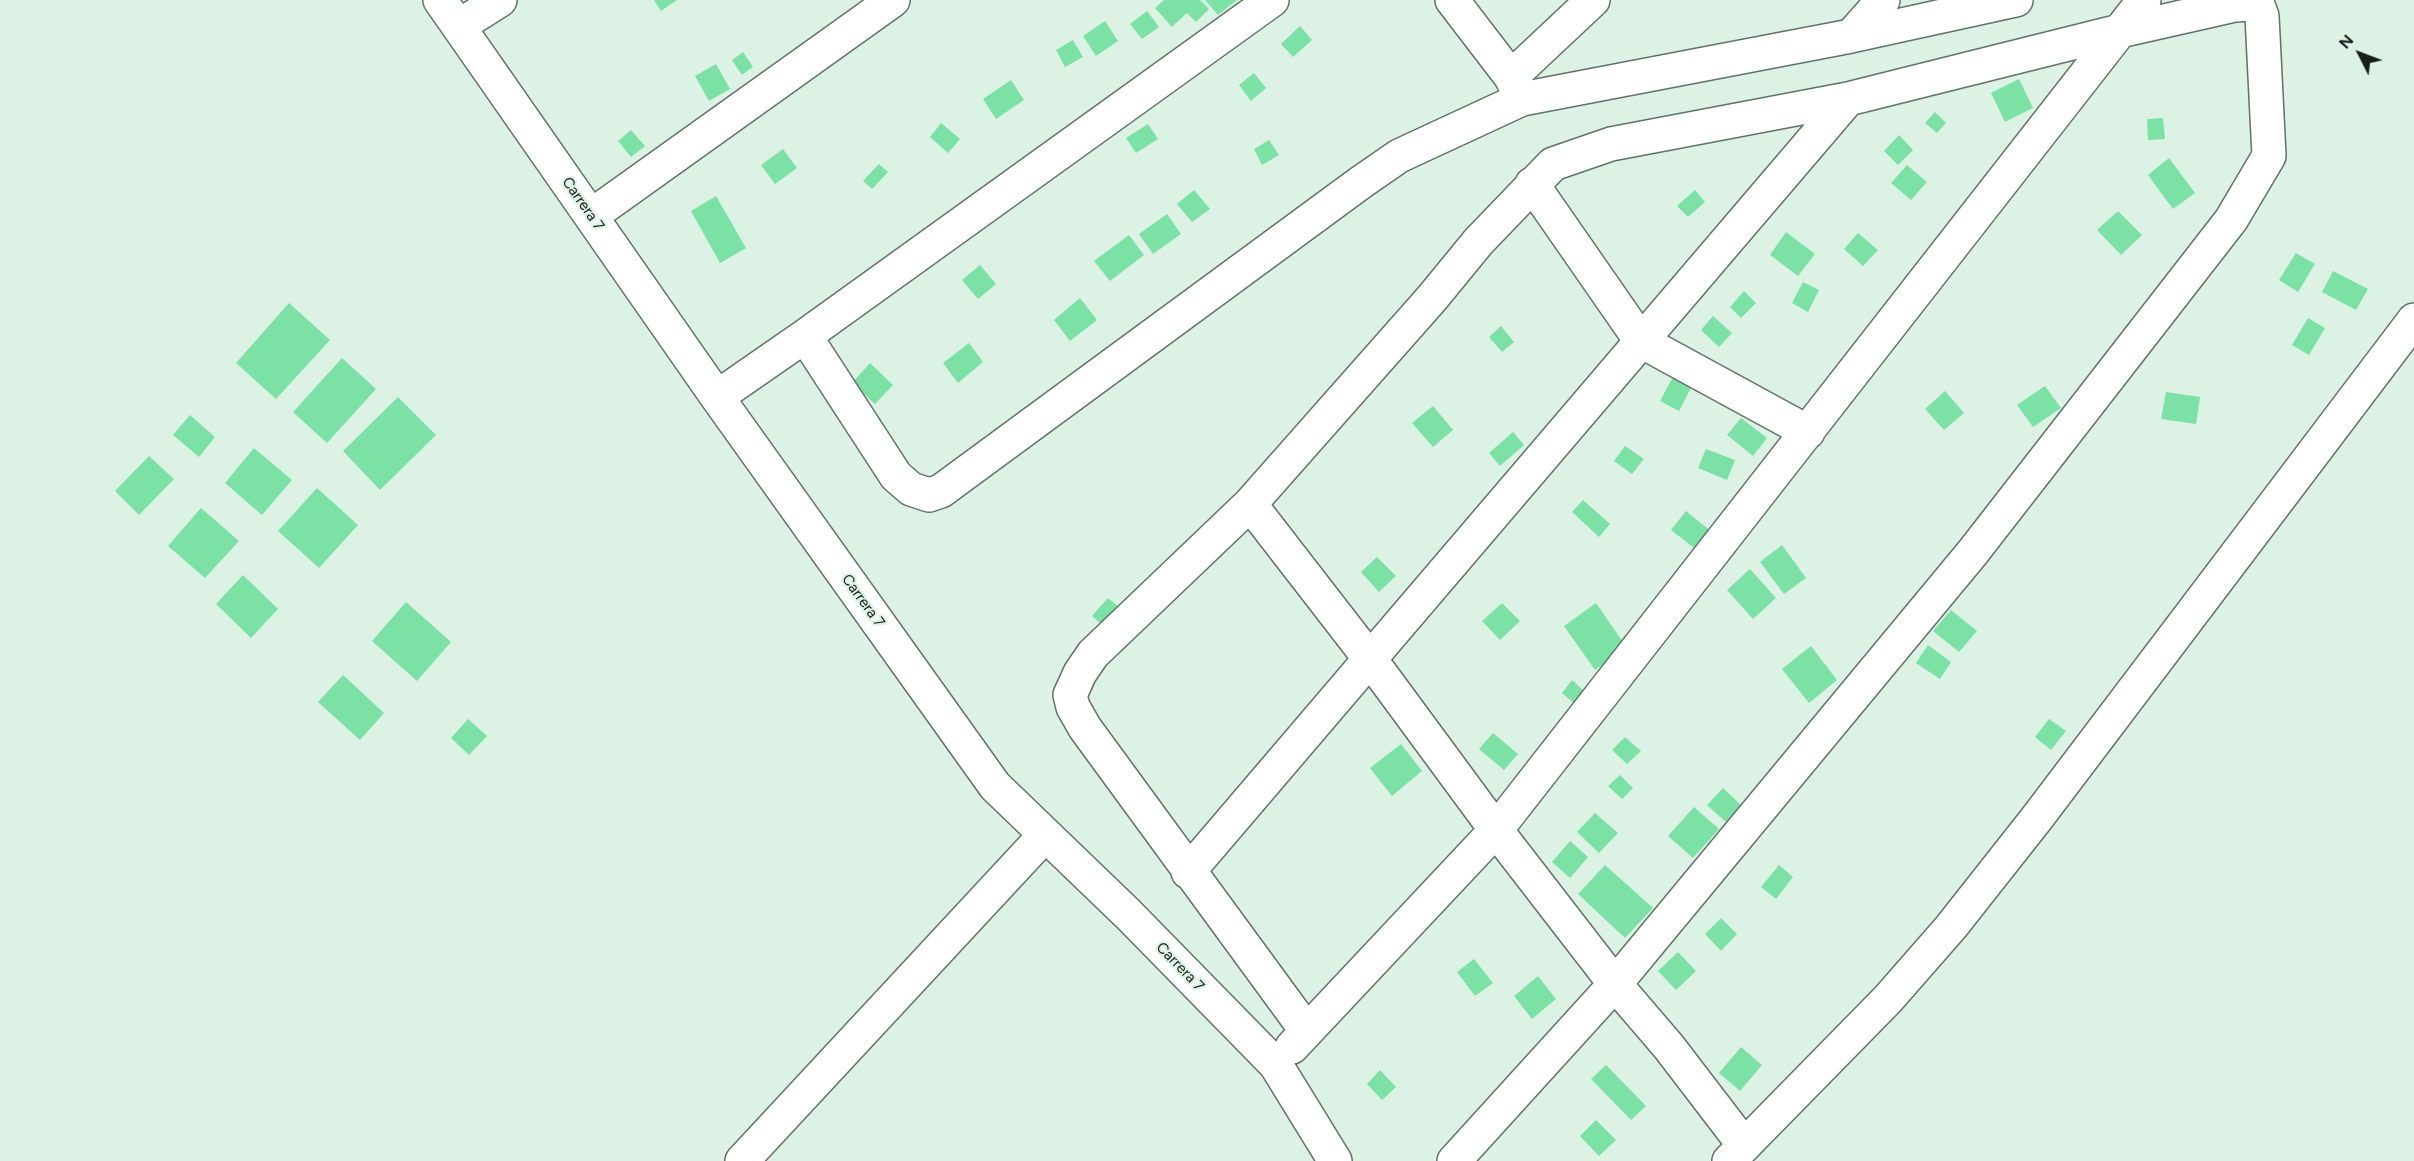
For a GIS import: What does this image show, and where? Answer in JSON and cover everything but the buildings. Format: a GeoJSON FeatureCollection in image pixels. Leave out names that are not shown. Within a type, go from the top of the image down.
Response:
{"type":"FeatureCollection","features":[{"type":"Feature","properties":{"kind":"street","name":"Carrera 7"},"geometry":{"type":"LineString","coordinates":[[440,0],[717,397],[995,786],[1129,915],[1276,1065],[1335,1161]]}},
{"type":"Feature","properties":{"kind":"street"},"geometry":{"type":"LineString","coordinates":[[459,26],[500,0]]}},
{"type":"Feature","properties":{"kind":"street"},"geometry":{"type":"LineString","coordinates":[[591,216],[893,0]]}},
{"type":"Feature","properties":{"kind":"street"},"geometry":{"type":"LineString","coordinates":[[717,397],[1272,0]]}},
{"type":"Feature","properties":{"kind":"street"},"geometry":{"type":"LineString","coordinates":[[1452,0],[1516,88]]}},
{"type":"Feature","properties":{"kind":"street"},"geometry":{"type":"LineString","coordinates":[[805,336],[896,476],[910,489],[929,495],[941,491],[1370,176],[1399,156],[1516,88],[1593,0]]}},
{"type":"Feature","properties":{"kind":"street"},"geometry":{"type":"LineString","coordinates":[[1851,36],[1883,0]]}},
{"type":"Feature","properties":{"kind":"street"},"geometry":{"type":"LineString","coordinates":[[1516,88],[1851,36],[2016,0]]}},
{"type":"Feature","properties":{"kind":"street"},"geometry":{"type":"LineString","coordinates":[[1276,1065],[1305,1030],[1496,830],[2144,0]]}},
{"type":"Feature","properties":{"kind":"street"},"geometry":{"type":"LineString","coordinates":[[1305,1030],[1085,728],[1073,707],[1070,695],[1080,673],[1094,654],[1250,504],[1532,183],[1553,164],[1611,144],[1848,99],[2120,31],[2235,5],[2251,4],[2259,8],[2262,16],[2269,156],[2231,220],[1973,552],[1615,984],[1454,1161]]}},
{"type":"Feature","properties":{"kind":"street"},"geometry":{"type":"LineString","coordinates":[[1188,872],[1848,99]]}},
{"type":"Feature","properties":{"kind":"street"},"geometry":{"type":"LineString","coordinates":[[1532,183],[1641,341],[1808,432]]}},
{"type":"Feature","properties":{"kind":"street"},"geometry":{"type":"LineString","coordinates":[[1250,504],[1370,659],[1496,830],[1615,984],[1669,1047],[1737,1153],[1888,999],[1952,927],[2414,320]]}},
{"type":"Feature","properties":{"kind":"street"},"geometry":{"type":"LineString","coordinates":[[742,1161],[1046,835]]}}]}
